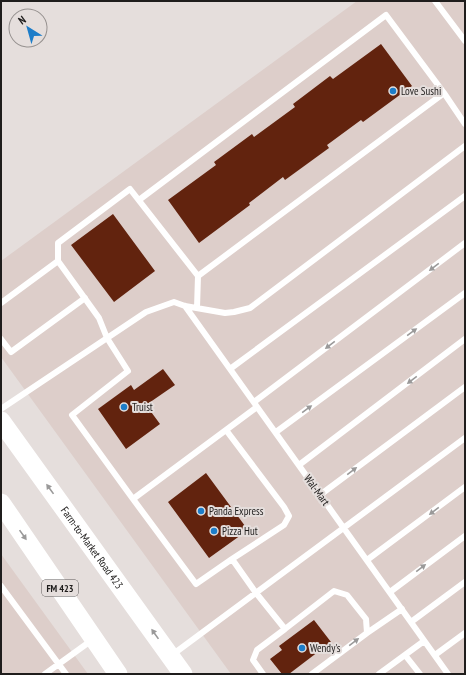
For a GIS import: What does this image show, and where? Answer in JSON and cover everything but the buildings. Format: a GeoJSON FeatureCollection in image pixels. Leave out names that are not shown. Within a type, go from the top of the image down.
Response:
{"type":"FeatureCollection","features":[{"type":"Feature","properties":{"kind":"main road","name":"Farm-to-Market Road 423"},"geometry":{"type":"LineString","coordinates":[[1,421],[183,674]]}},
{"type":"Feature","properties":{"kind":"main road","name":"FM 423"},"geometry":{"type":"LineString","coordinates":[[1,503],[118,674]]}},
{"type":"Feature","properties":{"kind":"lane"},"geometry":{"type":"LineString","coordinates":[[435,1],[465,41]]}},
{"type":"Feature","properties":{"kind":"lane"},"geometry":{"type":"LineString","coordinates":[[139,200],[386,15],[465,124]]}},
{"type":"Feature","properties":{"kind":"lane"},"geometry":{"type":"LineString","coordinates":[[198,276],[444,93]]}},
{"type":"Feature","properties":{"kind":"lane"},"geometry":{"type":"LineString","coordinates":[[1,409],[146,312],[174,302],[185,306],[225,313],[250,308],[465,146]]}},
{"type":"Feature","properties":{"kind":"lane"},"geometry":{"type":"LineString","coordinates":[[197,308],[198,276],[130,189],[58,243],[58,261],[99,318],[106,338],[128,371],[72,415],[196,584],[284,525],[289,516],[284,507],[226,430]]}},
{"type":"Feature","properties":{"kind":"lane"},"geometry":{"type":"LineString","coordinates":[[230,369],[465,196]]}},
{"type":"Feature","properties":{"kind":"lane"},"geometry":{"type":"LineString","coordinates":[[133,499],[226,430],[255,404],[465,243]]}},
{"type":"Feature","properties":{"kind":"lane"},"geometry":{"type":"LineString","coordinates":[[1,303],[58,261]]}},
{"type":"Feature","properties":{"kind":"lane"},"geometry":{"type":"LineString","coordinates":[[276,432],[465,293]]}},
{"type":"Feature","properties":{"kind":"lane"},"geometry":{"type":"LineString","coordinates":[[1,339],[11,352],[84,298]]}},
{"type":"Feature","properties":{"kind":"lane","name":"Wal-Mart"},"geometry":{"type":"LineString","coordinates":[[185,306],[448,674]]}},
{"type":"Feature","properties":{"kind":"lane"},"geometry":{"type":"LineString","coordinates":[[299,465],[465,339]]}},
{"type":"Feature","properties":{"kind":"lane"},"geometry":{"type":"LineString","coordinates":[[320,495],[465,387]]}},
{"type":"Feature","properties":{"kind":"lane"},"geometry":{"type":"LineString","coordinates":[[171,656],[465,438]]}},
{"type":"Feature","properties":{"kind":"lane"},"geometry":{"type":"LineString","coordinates":[[367,560],[465,487]]}},
{"type":"Feature","properties":{"kind":"lane"},"geometry":{"type":"LineString","coordinates":[[390,592],[465,536]]}},
{"type":"Feature","properties":{"kind":"lane"},"geometry":{"type":"LineString","coordinates":[[232,559],[256,593],[285,629]]}},
{"type":"Feature","properties":{"kind":"lane"},"geometry":{"type":"LineString","coordinates":[[411,622],[465,582]]}},
{"type":"Feature","properties":{"kind":"lane"},"geometry":{"type":"LineString","coordinates":[[1,586],[66,674]]}},
{"type":"Feature","properties":{"kind":"lane"},"geometry":{"type":"LineString","coordinates":[[263,674],[253,660],[257,650],[334,591],[347,595],[366,619],[367,633]]}},
{"type":"Feature","properties":{"kind":"lane"},"geometry":{"type":"LineString","coordinates":[[312,674],[367,633],[402,610]]}},
{"type":"Feature","properties":{"kind":"lane"},"geometry":{"type":"LineString","coordinates":[[435,656],[465,633]]}},
{"type":"Feature","properties":{"kind":"lane"},"geometry":{"type":"LineString","coordinates":[[45,674],[94,639]]}},
{"type":"Feature","properties":{"kind":"lane"},"geometry":{"type":"LineString","coordinates":[[379,674],[424,641]]}},
{"type":"Feature","properties":{"kind":"lane"},"geometry":{"type":"LineString","coordinates":[[405,655],[420,674]]}},
{"type":"Feature","properties":{"kind":"shaded area"},"geometry":{"type":"Polygon","coordinates":[[[357,1],[465,1],[465,674],[231,674],[1,357],[1,261],[357,1]]]}},
{"type":"Feature","properties":{"kind":"shaded area"},"geometry":{"type":"Polygon","coordinates":[[[1,554],[88,674],[1,674],[1,554]]]}},
{"type":"Feature","properties":{"kind":"place","name":"Love Sushi"},"geometry":{"type":"Point","coordinates":[393,91]}},
{"type":"Feature","properties":{"kind":"place","name":"Truist"},"geometry":{"type":"Point","coordinates":[124,407]}},
{"type":"Feature","properties":{"kind":"place","name":"Panda Express"},"geometry":{"type":"Point","coordinates":[201,511]}},
{"type":"Feature","properties":{"kind":"place","name":"Pizza Hut"},"geometry":{"type":"Point","coordinates":[214,531]}},
{"type":"Feature","properties":{"kind":"place","name":"Wendy's"},"geometry":{"type":"Point","coordinates":[302,648]}}]}
